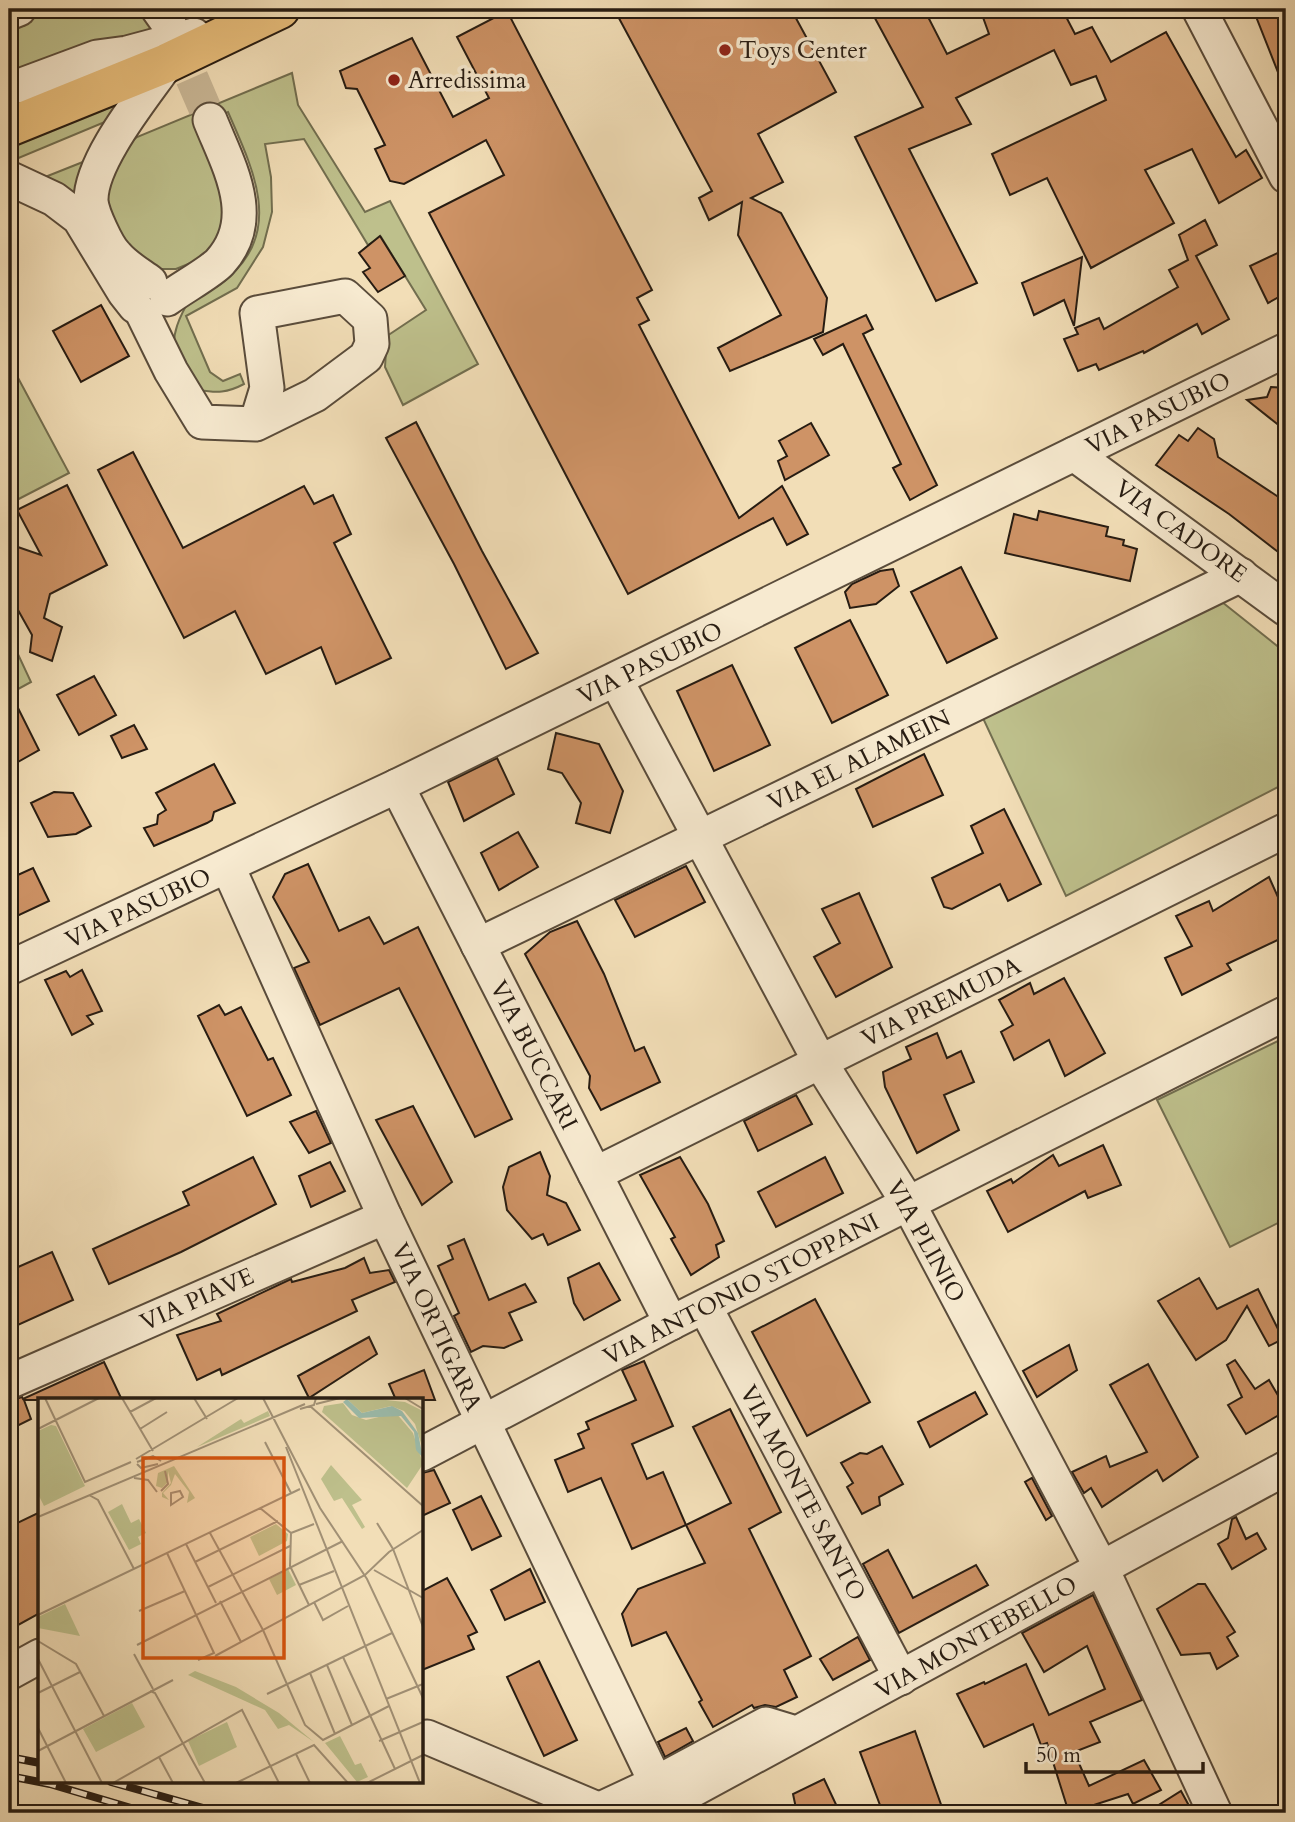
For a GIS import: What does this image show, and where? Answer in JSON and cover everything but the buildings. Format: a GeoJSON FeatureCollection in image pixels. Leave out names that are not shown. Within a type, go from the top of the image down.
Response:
{"type":"FeatureCollection","features":[{"type":"Feature","properties":{"kind":"main road"},"geometry":{"type":"LineString","coordinates":[[9,127],[167,63],[270,13]]}},
{"type":"Feature","properties":{"kind":"street"},"geometry":{"type":"LineString","coordinates":[[9,13],[19,9]]}},
{"type":"Feature","properties":{"kind":"street"},"geometry":{"type":"LineString","coordinates":[[1199,9],[1286,176]]}},
{"type":"Feature","properties":{"kind":"street"},"geometry":{"type":"LineString","coordinates":[[9,87],[19,86],[97,57],[127,53],[270,13]]}},
{"type":"Feature","properties":{"kind":"street"},"geometry":{"type":"LineString","coordinates":[[167,63],[115,138],[97,173],[91,201],[100,226],[116,255],[153,300],[171,371],[202,422],[256,424]]}},
{"type":"Feature","properties":{"kind":"street"},"geometry":{"type":"LineString","coordinates":[[9,178],[54,199],[79,218],[124,292],[153,300],[220,262],[236,236],[241,212],[237,189],[210,120]]}},
{"type":"Feature","properties":{"kind":"street","name":"VIA PASUBIO"},"geometry":{"type":"LineString","coordinates":[[9,968],[228,867],[616,680],[1286,349]]}},
{"type":"Feature","properties":{"kind":"street","name":"VIA CADORE"},"geometry":{"type":"LineString","coordinates":[[1074,454],[1286,609]]}},
{"type":"Feature","properties":{"kind":"street","name":"VIA EL ALAMEIN"},"geometry":{"type":"LineString","coordinates":[[478,945],[1241,576]]}},
{"type":"Feature","properties":{"kind":"street","name":"VIA PLINIO"},"geometry":{"type":"LineString","coordinates":[[616,680],[820,1062],[908,1203],[1102,1569],[1215,1813]]}},
{"type":"Feature","properties":{"kind":"street","name":"VIA BUCCARI"},"geometry":{"type":"LineString","coordinates":[[397,786],[671,1324]]}},
{"type":"Feature","properties":{"kind":"street","name":"VIA PREMUDA"},"geometry":{"type":"LineString","coordinates":[[595,1174],[1286,830]]}},
{"type":"Feature","properties":{"kind":"street","name":"VIA ORTIGARA"},"geometry":{"type":"LineString","coordinates":[[228,867],[385,1217],[661,1794]]}},
{"type":"Feature","properties":{"kind":"street","name":"VIA ANTONIO STOPPANI"},"geometry":{"type":"LineString","coordinates":[[424,1453],[908,1203],[1286,1013]]}},
{"type":"Feature","properties":{"kind":"street","name":"VIA PIAVE"},"geometry":{"type":"LineString","coordinates":[[9,1382],[385,1217]]}},
{"type":"Feature","properties":{"kind":"street","name":"VIA MONTE SANTO"},"geometry":{"type":"LineString","coordinates":[[705,1307],[901,1678]]}},
{"type":"Feature","properties":{"kind":"street","name":"VIA MONTEBELLO"},"geometry":{"type":"LineString","coordinates":[[661,1794],[901,1678],[1286,1468]]}},
{"type":"Feature","properties":{"kind":"street"},"geometry":{"type":"LineString","coordinates":[[9,1673],[38,1657]]}},
{"type":"Feature","properties":{"kind":"street"},"geometry":{"type":"LineString","coordinates":[[427,1737],[596,1811],[661,1794],[766,1724],[789,1731]]}},
{"type":"Feature","properties":{"kind":"green space"},"geometry":{"type":"Polygon","coordinates":[[[56,9],[138,9],[154,33],[9,75],[9,28],[56,9]]]}},
{"type":"Feature","properties":{"kind":"green space"},"geometry":{"type":"Polygon","coordinates":[[[292,73],[298,105],[365,212],[390,201],[478,364],[403,405],[385,367],[387,336],[426,310],[381,237],[368,245],[304,139],[265,144],[271,177],[272,212],[263,247],[237,288],[186,316],[210,372],[223,381],[240,374],[244,384],[227,391],[199,390],[178,361],[174,341],[180,318],[191,297],[221,284],[231,275],[250,252],[257,232],[259,212],[252,171],[228,112],[202,123],[230,193],[219,243],[203,258],[176,269],[157,269],[138,263],[103,211],[119,151],[137,137],[292,73]]]}},
{"type":"Feature","properties":{"kind":"green space"},"geometry":{"type":"Polygon","coordinates":[[[115,105],[112,119],[9,162],[9,141],[115,105]]]}},
{"type":"Feature","properties":{"kind":"green space"},"geometry":{"type":"Polygon","coordinates":[[[98,156],[85,214],[35,181],[98,156]]]}},
{"type":"Feature","properties":{"kind":"green space"},"geometry":{"type":"Polygon","coordinates":[[[9,361],[69,473],[9,504],[9,361]]]}},
{"type":"Feature","properties":{"kind":"green space"},"geometry":{"type":"Polygon","coordinates":[[[1222,602],[1286,653],[1286,783],[1066,896],[982,716],[1222,602]]]}},
{"type":"Feature","properties":{"kind":"green space"},"geometry":{"type":"Polygon","coordinates":[[[9,635],[31,682],[9,694],[9,635]]]}},
{"type":"Feature","properties":{"kind":"green space"},"geometry":{"type":"Polygon","coordinates":[[[1286,1037],[1286,1219],[1230,1247],[1157,1100],[1286,1037]]]}},
{"type":"Feature","properties":{"kind":"tunnel"},"geometry":{"type":"LineString","coordinates":[[172,32],[210,120]]}},
{"type":"Feature","properties":{"kind":"railway"},"geometry":{"type":"LineString","coordinates":[[9,1757],[38,1763]]}},
{"type":"Feature","properties":{"kind":"railway"},"geometry":{"type":"LineString","coordinates":[[9,1776],[38,1782]]}},
{"type":"Feature","properties":{"kind":"railway"},"geometry":{"type":"LineString","coordinates":[[50,1784],[148,1813]]}},
{"type":"Feature","properties":{"kind":"railway"},"geometry":{"type":"LineString","coordinates":[[118,1784],[221,1813]]}},
{"type":"Feature","properties":{"kind":"place","name":"Toys Center"},"geometry":{"type":"Point","coordinates":[725,50]}},
{"type":"Feature","properties":{"kind":"place","name":"Arredissima"},"geometry":{"type":"Point","coordinates":[394,80]}}]}
